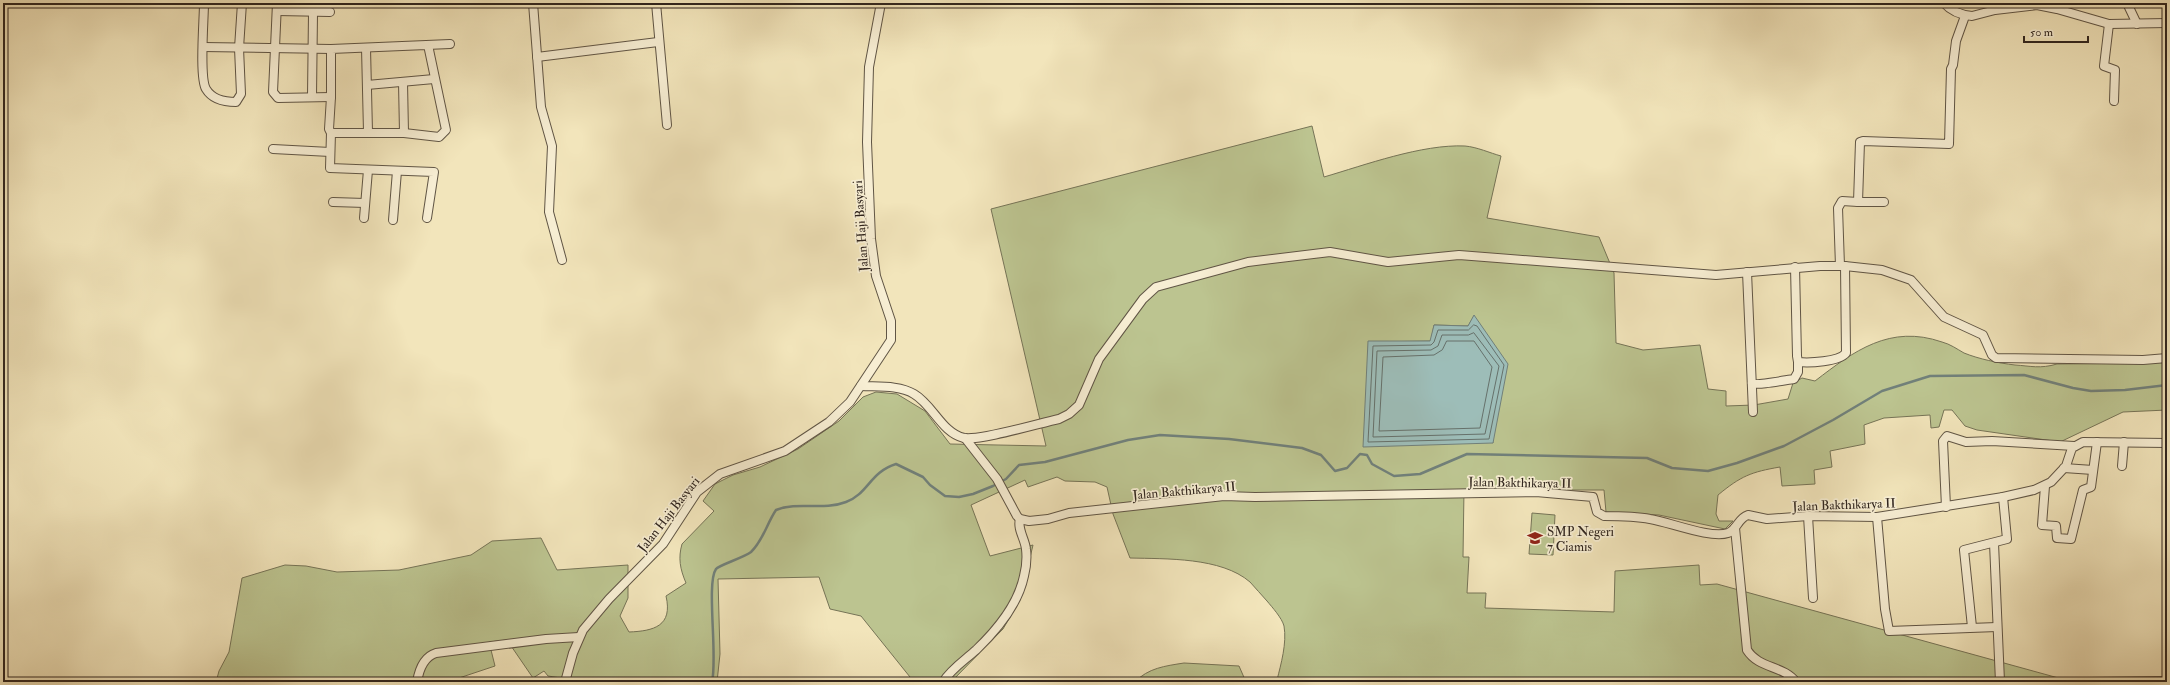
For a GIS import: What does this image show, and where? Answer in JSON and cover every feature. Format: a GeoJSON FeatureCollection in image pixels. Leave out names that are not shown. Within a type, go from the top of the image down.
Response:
{"type":"FeatureCollection","features":[{"type":"Feature","properties":{"kind":"street"},"geometry":{"type":"LineString","coordinates":[[204,3],[202,76],[206,89],[224,102],[236,102],[241,94],[239,48],[242,3]]}},
{"type":"Feature","properties":{"kind":"street"},"geometry":{"type":"LineString","coordinates":[[533,3],[541,107],[550,134],[552,146],[549,212],[562,260]]}},
{"type":"Feature","properties":{"kind":"street"},"geometry":{"type":"LineString","coordinates":[[656,3],[658,42],[667,125]]}},
{"type":"Feature","properties":{"kind":"street","name":"Jalan Haji Basyari"},"geometry":{"type":"LineString","coordinates":[[565,682],[579,637],[608,600],[663,544],[686,506],[703,486],[720,474],[785,451],[804,440],[843,410],[861,386],[893,335],[891,321],[876,276],[872,239],[867,142],[869,67],[881,3]]}},
{"type":"Feature","properties":{"kind":"street"},"geometry":{"type":"LineString","coordinates":[[1944,3],[1949,9],[1965,16],[1972,16],[2011,7],[2037,5],[2057,9],[2109,24],[2167,23]]}},
{"type":"Feature","properties":{"kind":"street"},"geometry":{"type":"LineString","coordinates":[[2127,3],[2137,24]]}},
{"type":"Feature","properties":{"kind":"street"},"geometry":{"type":"LineString","coordinates":[[330,12],[313,13],[277,7],[273,92],[278,98],[312,96],[331,97]]}},
{"type":"Feature","properties":{"kind":"street"},"geometry":{"type":"LineString","coordinates":[[312,96],[313,13]]}},
{"type":"Feature","properties":{"kind":"street"},"geometry":{"type":"LineString","coordinates":[[1858,202],[1861,141],[1949,144],[1951,69],[1953,65],[1956,40],[1965,16]]}},
{"type":"Feature","properties":{"kind":"street"},"geometry":{"type":"LineString","coordinates":[[2109,24],[2104,66],[2115,70],[2114,101]]}},
{"type":"Feature","properties":{"kind":"street"},"geometry":{"type":"LineString","coordinates":[[537,57],[658,42]]}},
{"type":"Feature","properties":{"kind":"street"},"geometry":{"type":"LineString","coordinates":[[203,47],[313,50],[450,44]]}},
{"type":"Feature","properties":{"kind":"street"},"geometry":{"type":"LineString","coordinates":[[331,133],[404,133],[439,137],[446,130],[428,45]]}},
{"type":"Feature","properties":{"kind":"street"},"geometry":{"type":"LineString","coordinates":[[366,48],[368,132]]}},
{"type":"Feature","properties":{"kind":"street"},"geometry":{"type":"LineString","coordinates":[[331,49],[329,129],[331,133],[330,168],[434,172],[427,218]]}},
{"type":"Feature","properties":{"kind":"street"},"geometry":{"type":"LineString","coordinates":[[367,85],[434,79]]}},
{"type":"Feature","properties":{"kind":"street"},"geometry":{"type":"LineString","coordinates":[[403,82],[404,133]]}},
{"type":"Feature","properties":{"kind":"street"},"geometry":{"type":"LineString","coordinates":[[273,149],[330,152]]}},
{"type":"Feature","properties":{"kind":"street"},"geometry":{"type":"LineString","coordinates":[[364,218],[368,170]]}},
{"type":"Feature","properties":{"kind":"street"},"geometry":{"type":"LineString","coordinates":[[393,220],[398,171]]}},
{"type":"Feature","properties":{"kind":"street"},"geometry":{"type":"LineString","coordinates":[[1798,362],[1808,363],[1838,358],[1846,353],[1843,266],[1838,208],[1842,201],[1884,202]]}},
{"type":"Feature","properties":{"kind":"street"},"geometry":{"type":"LineString","coordinates":[[333,202],[365,203]]}},
{"type":"Feature","properties":{"kind":"street"},"geometry":{"type":"LineString","coordinates":[[965,438],[982,437],[1059,419],[1069,414],[1079,405],[1092,372],[1108,344],[1151,291],[1166,283],[1248,262],[1330,252],[1388,262],[1459,255],[1716,275],[1795,267],[1843,266],[1882,270],[1911,280],[1944,317],[1983,335],[1992,355],[1996,358],[2143,360],[2167,358]]}},
{"type":"Feature","properties":{"kind":"street"},"geometry":{"type":"LineString","coordinates":[[1752,383],[1760,385],[1770,381],[1794,379],[1798,372],[1795,267]]}},
{"type":"Feature","properties":{"kind":"street"},"geometry":{"type":"LineString","coordinates":[[1747,272],[1753,412]]}},
{"type":"Feature","properties":{"kind":"street"},"geometry":{"type":"LineString","coordinates":[[861,386],[900,389],[915,394],[944,425],[965,438],[999,483],[1020,519],[1020,526],[1026,548],[1026,562],[1024,576],[1016,599],[992,634],[956,667],[943,682]]}},
{"type":"Feature","properties":{"kind":"street"},"geometry":{"type":"LineString","coordinates":[[1946,507],[1943,441],[1947,436],[1966,442],[1992,441],[2074,446],[2083,442],[2167,443]]}},
{"type":"Feature","properties":{"kind":"street"},"geometry":{"type":"LineString","coordinates":[[2045,486],[2042,525],[2056,526],[2056,537],[2070,539],[2083,490],[2091,488],[2096,442]]}},
{"type":"Feature","properties":{"kind":"street"},"geometry":{"type":"LineString","coordinates":[[2122,466],[2124,442]]}},
{"type":"Feature","properties":{"kind":"street","name":"Jalan Bakthikarya II"},"geometry":{"type":"LineString","coordinates":[[1020,519],[1028,521],[1048,519],[1069,513],[1224,496],[1256,497],[1536,492],[1593,497],[1597,512],[1604,516],[1650,519],[1719,534],[1729,533],[1744,517],[1748,515],[1767,519],[1808,516],[1877,517],[2004,497],[2045,486],[2064,468],[2074,446]]}},
{"type":"Feature","properties":{"kind":"street"},"geometry":{"type":"LineString","coordinates":[[2064,468],[2093,470]]}},
{"type":"Feature","properties":{"kind":"street"},"geometry":{"type":"LineString","coordinates":[[1972,627],[1964,550],[2006,540],[2008,538],[2004,497]]}},
{"type":"Feature","properties":{"kind":"street"},"geometry":{"type":"LineString","coordinates":[[1808,516],[1813,598]]}},
{"type":"Feature","properties":{"kind":"street"},"geometry":{"type":"LineString","coordinates":[[1877,517],[1885,609],[1889,631],[1997,627]]}},
{"type":"Feature","properties":{"kind":"street"},"geometry":{"type":"LineString","coordinates":[[1735,528],[1747,650],[1754,659],[1762,664],[1783,671],[1796,682]]}},
{"type":"Feature","properties":{"kind":"street"},"geometry":{"type":"LineString","coordinates":[[1994,543],[1998,594],[1997,627],[2000,682]]}},
{"type":"Feature","properties":{"kind":"street"},"geometry":{"type":"LineString","coordinates":[[417,682],[422,664],[428,657],[436,653],[579,637]]}},
{"type":"Feature","properties":{"kind":"street"},"geometry":{"type":"LineString","coordinates":[[2091,682],[2167,681]]}},
{"type":"Feature","properties":{"kind":"green space"},"geometry":{"type":"Polygon","coordinates":[[[1312,126],[1324,177],[1375,161],[1412,152],[1448,146],[1465,146],[1501,156],[1487,218],[1599,237],[1614,273],[1616,343],[1643,350],[1700,345],[1708,389],[1726,391],[1726,406],[1754,405],[1788,399],[1793,383],[1802,378],[1815,381],[1859,351],[1889,339],[1906,336],[1923,337],[1942,342],[1976,357],[2009,364],[2040,367],[2057,364],[2146,363],[2167,360],[2167,410],[2123,412],[2060,442],[1977,430],[1965,426],[1952,410],[1944,410],[1939,427],[1931,428],[1930,415],[1884,418],[1864,425],[1865,444],[1830,451],[1832,467],[1814,470],[1815,484],[1782,486],[1780,467],[1754,473],[1733,483],[1718,495],[1716,514],[1719,521],[1733,521],[1725,529],[1659,515],[1606,512],[1604,490],[1464,490],[1463,557],[1469,557],[1467,593],[1486,593],[1485,608],[1614,612],[1615,571],[1699,565],[1700,585],[1717,584],[2073,682],[1274,682],[1277,680],[1283,653],[1285,639],[1284,626],[1277,613],[1250,582],[1238,574],[1209,564],[1176,559],[1130,558],[1113,514],[1107,487],[1095,482],[1065,481],[1057,477],[1028,487],[1025,480],[971,505],[990,556],[1033,545],[1020,600],[1003,629],[951,682],[914,682],[861,616],[830,609],[819,577],[718,579],[720,654],[717,682],[587,682],[548,676],[544,671],[533,678],[507,640],[489,642],[495,666],[447,682],[216,682],[219,671],[229,652],[242,578],[285,565],[306,566],[337,572],[399,570],[471,555],[492,541],[541,538],[557,570],[628,565],[628,598],[620,616],[629,632],[654,628],[660,625],[667,614],[666,596],[686,583],[680,564],[682,544],[714,511],[703,501],[715,484],[733,475],[760,467],[798,449],[839,421],[863,397],[876,392],[897,394],[925,411],[950,444],[1046,446],[991,209],[1312,126]],[[1474,316],[1468,326],[1434,325],[1431,341],[1368,342],[1493,443],[1474,316]]]}},
{"type":"Feature","properties":{"kind":"green space"},"geometry":{"type":"Polygon","coordinates":[[[1532,513],[1555,515],[1553,555],[1529,554],[1532,513]]]}},
{"type":"Feature","properties":{"kind":"green space"},"geometry":{"type":"Polygon","coordinates":[[[1184,663],[1239,666],[1246,682],[1135,682],[1140,677],[1151,671],[1184,663]]]}},
{"type":"Feature","properties":{"kind":"water"},"geometry":{"type":"Polygon","coordinates":[[[1474,315],[1508,364],[1493,443],[1363,447],[1368,341],[1430,341],[1434,325],[1468,326],[1474,315]]]}},
{"type":"Feature","properties":{"kind":"waterway"},"geometry":{"type":"LineString","coordinates":[[712,682],[714,656],[712,589],[713,577],[716,569],[751,552],[759,543],[776,510],[784,507],[828,506],[846,502],[859,494],[880,472],[896,464],[923,477],[930,485],[945,496],[959,497],[973,494],[993,486],[1006,479],[1019,465],[1045,462],[1128,440],[1160,435],[1229,439],[1302,448],[1321,455],[1335,471],[1347,468],[1360,454],[1367,455],[1372,464],[1394,476],[1420,474],[1467,454],[1647,458],[1672,468],[1708,471],[1737,463],[1784,446],[1833,420],[1882,391],[1930,376],[2024,375],[2073,388],[2091,391],[2125,390],[2167,385]]}},
{"type":"Feature","properties":{"kind":"place","name":"SMP Negeri 7 Ciamis"},"geometry":{"type":"Point","coordinates":[1535,538]}}]}
